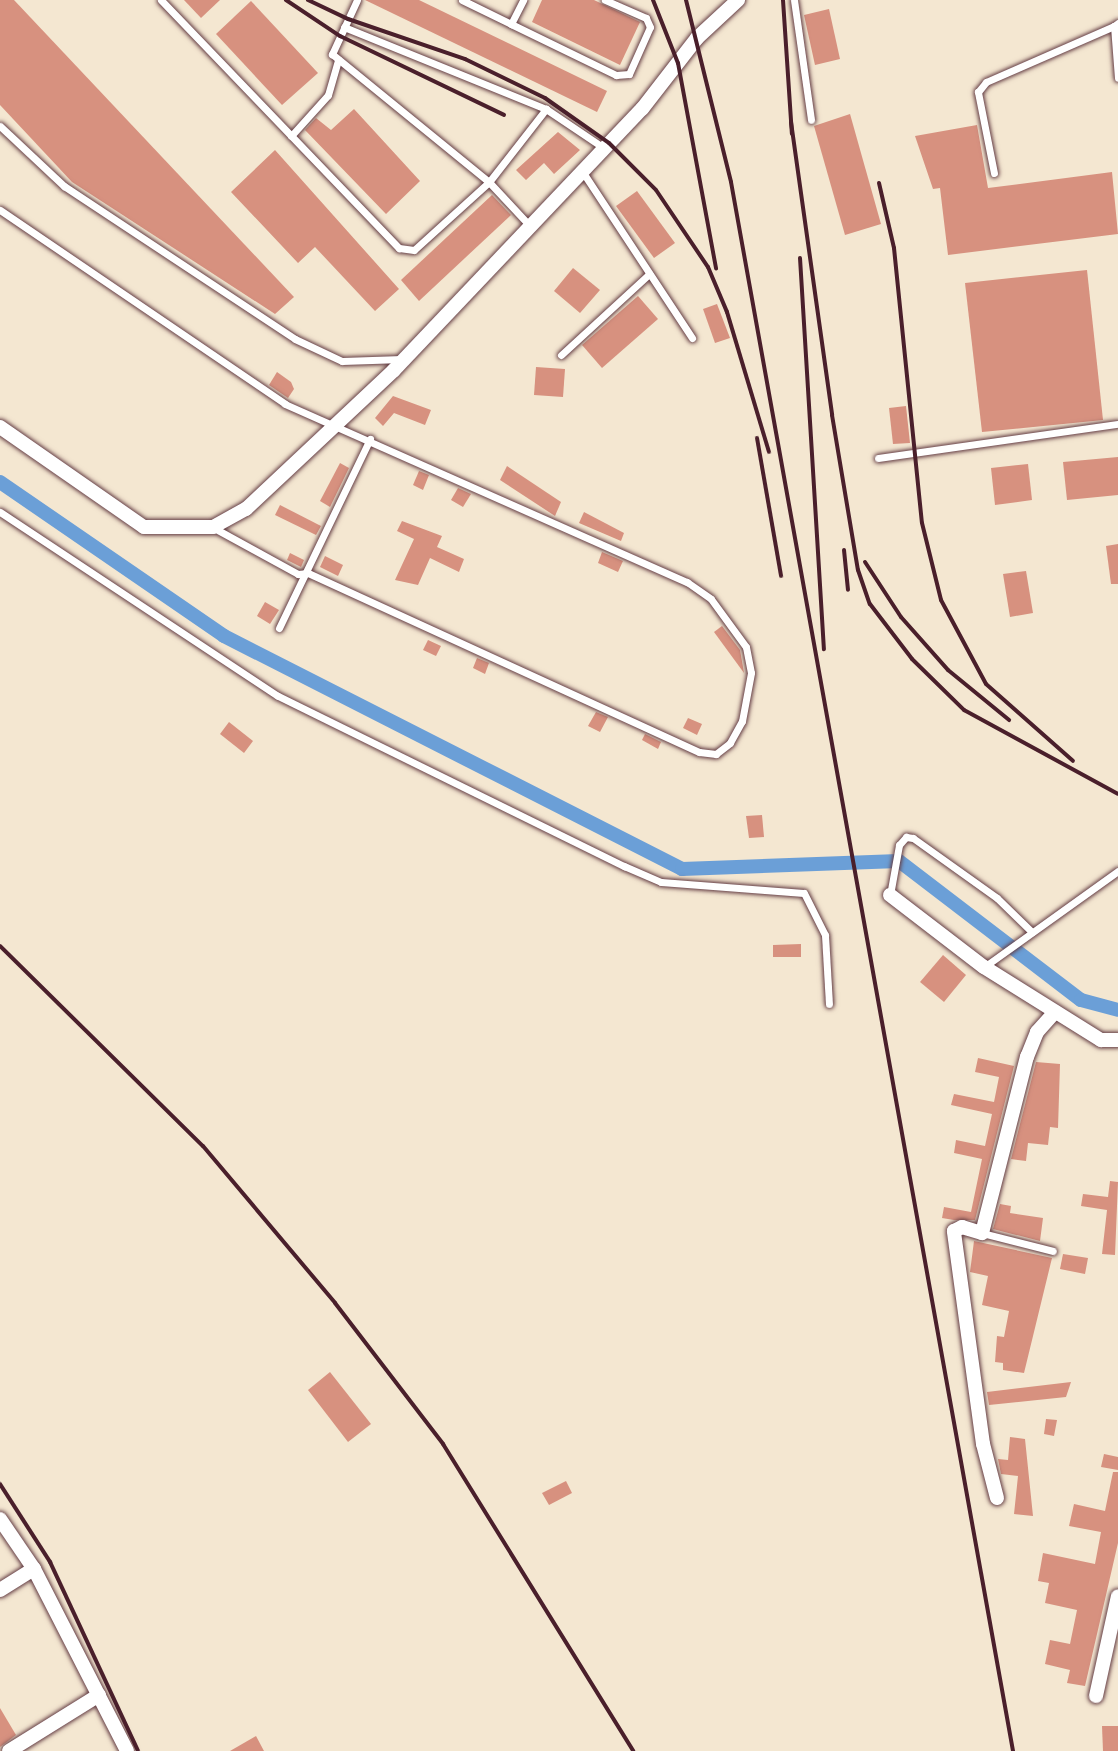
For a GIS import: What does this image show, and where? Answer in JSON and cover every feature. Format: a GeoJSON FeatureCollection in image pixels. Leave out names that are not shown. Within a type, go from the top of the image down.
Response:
{"type":"FeatureCollection","features":[{"type":"Feature","properties":{"kind":"street"},"geometry":{"type":"LineString","coordinates":[[0,427],[144,527],[213,527],[246,509],[404,359],[604,148],[697,38],[738,0]]}},
{"type":"Feature","properties":{"kind":"street"},"geometry":{"type":"LineString","coordinates":[[890,894],[985,967],[1055,1012],[1101,1040],[1118,1040]]}},
{"type":"Feature","properties":{"kind":"street"},"geometry":{"type":"LineString","coordinates":[[997,1498],[983,1444],[954,1231],[962,1227],[982,1233],[1027,1057],[1037,1032],[1055,1012]]}},
{"type":"Feature","properties":{"kind":"street"},"geometry":{"type":"LineString","coordinates":[[0,1519],[34,1569],[127,1751]]}},
{"type":"Feature","properties":{"kind":"street"},"geometry":{"type":"LineString","coordinates":[[0,1590],[34,1569]]}},
{"type":"Feature","properties":{"kind":"street"},"geometry":{"type":"LineString","coordinates":[[1096,1696],[1118,1596]]}},
{"type":"Feature","properties":{"kind":"street"},"geometry":{"type":"LineString","coordinates":[[9,1751],[99,1695]]}},
{"type":"Feature","properties":{"kind":"lane"},"geometry":{"type":"LineString","coordinates":[[161,0],[399,248],[414,250],[489,182],[546,109]]}},
{"type":"Feature","properties":{"kind":"lane"},"geometry":{"type":"LineString","coordinates":[[357,0],[332,54],[489,182],[530,226]]}},
{"type":"Feature","properties":{"kind":"lane"},"geometry":{"type":"LineString","coordinates":[[462,0],[616,75],[629,74],[650,27],[646,18],[605,0]]}},
{"type":"Feature","properties":{"kind":"lane"},"geometry":{"type":"LineString","coordinates":[[511,24],[523,0]]}},
{"type":"Feature","properties":{"kind":"lane"},"geometry":{"type":"LineString","coordinates":[[794,0],[811,120]]}},
{"type":"Feature","properties":{"kind":"lane"},"geometry":{"type":"LineString","coordinates":[[994,173],[978,92],[986,82],[1116,25],[1118,78]]}},
{"type":"Feature","properties":{"kind":"lane"},"geometry":{"type":"LineString","coordinates":[[344,27],[546,109],[604,148]]}},
{"type":"Feature","properties":{"kind":"lane"},"geometry":{"type":"LineString","coordinates":[[291,136],[328,95],[338,59]]}},
{"type":"Feature","properties":{"kind":"lane"},"geometry":{"type":"LineString","coordinates":[[0,126],[64,186],[295,339],[342,361],[404,359]]}},
{"type":"Feature","properties":{"kind":"lane"},"geometry":{"type":"LineString","coordinates":[[582,171],[692,338]]}},
{"type":"Feature","properties":{"kind":"lane"},"geometry":{"type":"LineString","coordinates":[[0,210],[285,404],[332,428],[370,439],[687,582],[711,599],[746,647],[750,697],[742,721],[730,743],[716,754],[699,752],[308,573],[298,574],[213,527]]}},
{"type":"Feature","properties":{"kind":"lane"},"geometry":{"type":"LineString","coordinates":[[561,355],[649,274]]}},
{"type":"Feature","properties":{"kind":"lane"},"geometry":{"type":"LineString","coordinates":[[878,458],[1118,424]]}},
{"type":"Feature","properties":{"kind":"lane"},"geometry":{"type":"LineString","coordinates":[[279,628],[370,439]]}},
{"type":"Feature","properties":{"kind":"lane"},"geometry":{"type":"LineString","coordinates":[[0,512],[278,696],[624,866],[661,882],[804,893],[825,935],[829,1004]]}},
{"type":"Feature","properties":{"kind":"lane"},"geometry":{"type":"LineString","coordinates":[[890,894],[899,845],[906,837],[933,850],[1032,932]]}},
{"type":"Feature","properties":{"kind":"lane"},"geometry":{"type":"LineString","coordinates":[[985,967],[1118,871]]}},
{"type":"Feature","properties":{"kind":"lane"},"geometry":{"type":"LineString","coordinates":[[982,1233],[1053,1251]]}},
{"type":"Feature","properties":{"kind":"building"},"geometry":{"type":"Polygon","coordinates":[[[0,0],[14,0],[294,297],[275,314],[72,182],[0,105],[0,0]]]}},
{"type":"Feature","properties":{"kind":"building"},"geometry":{"type":"Polygon","coordinates":[[[184,0],[220,0],[201,18],[184,0]]]}},
{"type":"Feature","properties":{"kind":"building"},"geometry":{"type":"Polygon","coordinates":[[[365,0],[419,0],[607,91],[597,112],[365,0]]]}},
{"type":"Feature","properties":{"kind":"building"},"geometry":{"type":"Polygon","coordinates":[[[542,0],[594,0],[640,22],[620,65],[532,22],[542,0]]]}},
{"type":"Feature","properties":{"kind":"building"},"geometry":{"type":"Polygon","coordinates":[[[251,1],[318,73],[282,105],[216,34],[251,1]]]}},
{"type":"Feature","properties":{"kind":"building"},"geometry":{"type":"Polygon","coordinates":[[[829,9],[840,59],[815,65],[804,15],[829,9]]]}},
{"type":"Feature","properties":{"kind":"building"},"geometry":{"type":"Polygon","coordinates":[[[354,109],[420,181],[386,214],[305,130],[316,118],[331,130],[354,109]]]}},
{"type":"Feature","properties":{"kind":"building"},"geometry":{"type":"Polygon","coordinates":[[[850,114],[881,224],[845,235],[814,126],[850,114]]]}},
{"type":"Feature","properties":{"kind":"building"},"geometry":{"type":"Polygon","coordinates":[[[977,125],[988,188],[1112,172],[1118,234],[948,255],[940,188],[933,189],[915,136],[977,125]]]}},
{"type":"Feature","properties":{"kind":"building"},"geometry":{"type":"Polygon","coordinates":[[[558,132],[580,150],[554,174],[544,163],[526,180],[516,170],[558,132]]]}},
{"type":"Feature","properties":{"kind":"building"},"geometry":{"type":"Polygon","coordinates":[[[275,150],[399,289],[375,311],[315,247],[298,263],[231,192],[275,150]]]}},
{"type":"Feature","properties":{"kind":"building"},"geometry":{"type":"Polygon","coordinates":[[[637,191],[675,243],[654,258],[616,206],[637,191]]]}},
{"type":"Feature","properties":{"kind":"building"},"geometry":{"type":"Polygon","coordinates":[[[492,195],[511,215],[419,301],[401,280],[492,195]]]}},
{"type":"Feature","properties":{"kind":"building"},"geometry":{"type":"Polygon","coordinates":[[[573,268],[600,290],[580,313],[554,291],[573,268]]]}},
{"type":"Feature","properties":{"kind":"building"},"geometry":{"type":"Polygon","coordinates":[[[1087,270],[1103,420],[982,432],[965,283],[1087,270]]]}},
{"type":"Feature","properties":{"kind":"building"},"geometry":{"type":"Polygon","coordinates":[[[638,296],[658,319],[602,368],[582,345],[638,296]]]}},
{"type":"Feature","properties":{"kind":"building"},"geometry":{"type":"Polygon","coordinates":[[[717,304],[730,338],[715,343],[703,309],[717,304]]]}},
{"type":"Feature","properties":{"kind":"building"},"geometry":{"type":"Polygon","coordinates":[[[536,367],[565,369],[563,397],[534,395],[536,367]]]}},
{"type":"Feature","properties":{"kind":"building"},"geometry":{"type":"Polygon","coordinates":[[[277,372],[291,382],[294,389],[288,398],[269,385],[277,372]]]}},
{"type":"Feature","properties":{"kind":"building"},"geometry":{"type":"Polygon","coordinates":[[[393,396],[431,410],[425,425],[394,413],[383,426],[375,418],[393,396]]]}},
{"type":"Feature","properties":{"kind":"building"},"geometry":{"type":"Polygon","coordinates":[[[906,406],[910,443],[893,444],[889,408],[906,406]]]}},
{"type":"Feature","properties":{"kind":"building"},"geometry":{"type":"Polygon","coordinates":[[[1118,457],[1118,495],[1067,500],[1063,462],[1118,457]]]}},
{"type":"Feature","properties":{"kind":"building"},"geometry":{"type":"Polygon","coordinates":[[[340,463],[349,468],[330,507],[320,501],[340,463]]]}},
{"type":"Feature","properties":{"kind":"building"},"geometry":{"type":"Polygon","coordinates":[[[1028,464],[1032,500],[995,505],[991,468],[1028,464]]]}},
{"type":"Feature","properties":{"kind":"building"},"geometry":{"type":"Polygon","coordinates":[[[507,466],[561,502],[555,516],[500,480],[507,466]]]}},
{"type":"Feature","properties":{"kind":"building"},"geometry":{"type":"Polygon","coordinates":[[[419,471],[429,475],[423,490],[413,485],[419,471]]]}},
{"type":"Feature","properties":{"kind":"building"},"geometry":{"type":"Polygon","coordinates":[[[458,488],[471,494],[463,507],[451,500],[458,488]]]}},
{"type":"Feature","properties":{"kind":"building"},"geometry":{"type":"Polygon","coordinates":[[[280,505],[321,526],[316,535],[275,515],[280,505]]]}},
{"type":"Feature","properties":{"kind":"building"},"geometry":{"type":"Polygon","coordinates":[[[584,512],[624,533],[621,541],[579,523],[584,512]]]}},
{"type":"Feature","properties":{"kind":"building"},"geometry":{"type":"Polygon","coordinates":[[[402,521],[442,536],[437,547],[464,559],[459,572],[430,558],[418,585],[395,580],[414,539],[397,531],[402,521]]]}},
{"type":"Feature","properties":{"kind":"building"},"geometry":{"type":"Polygon","coordinates":[[[1118,544],[1118,584],[1111,584],[1106,546],[1118,544]]]}},
{"type":"Feature","properties":{"kind":"building"},"geometry":{"type":"Polygon","coordinates":[[[602,552],[623,561],[618,572],[598,563],[602,552]]]}},
{"type":"Feature","properties":{"kind":"building"},"geometry":{"type":"Polygon","coordinates":[[[290,553],[304,560],[301,567],[287,560],[290,553]]]}},
{"type":"Feature","properties":{"kind":"building"},"geometry":{"type":"Polygon","coordinates":[[[325,556],[343,565],[338,576],[320,567],[325,556]]]}},
{"type":"Feature","properties":{"kind":"building"},"geometry":{"type":"Polygon","coordinates":[[[1026,571],[1033,613],[1010,617],[1003,574],[1026,571]]]}},
{"type":"Feature","properties":{"kind":"building"},"geometry":{"type":"Polygon","coordinates":[[[265,602],[279,610],[270,624],[257,616],[265,602]]]}},
{"type":"Feature","properties":{"kind":"building"},"geometry":{"type":"Polygon","coordinates":[[[722,626],[740,650],[744,673],[714,632],[722,626]]]}},
{"type":"Feature","properties":{"kind":"building"},"geometry":{"type":"Polygon","coordinates":[[[428,640],[441,646],[436,656],[423,650],[428,640]]]}},
{"type":"Feature","properties":{"kind":"building"},"geometry":{"type":"Polygon","coordinates":[[[477,658],[489,663],[485,674],[473,668],[477,658]]]}},
{"type":"Feature","properties":{"kind":"building"},"geometry":{"type":"Polygon","coordinates":[[[596,712],[608,717],[600,732],[588,726],[596,712]]]}},
{"type":"Feature","properties":{"kind":"building"},"geometry":{"type":"Polygon","coordinates":[[[688,718],[702,724],[697,735],[683,728],[688,718]]]}},
{"type":"Feature","properties":{"kind":"building"},"geometry":{"type":"Polygon","coordinates":[[[229,722],[253,741],[244,753],[220,734],[229,722]]]}},
{"type":"Feature","properties":{"kind":"building"},"geometry":{"type":"Polygon","coordinates":[[[645,734],[661,742],[658,749],[642,740],[645,734]]]}},
{"type":"Feature","properties":{"kind":"building"},"geometry":{"type":"Polygon","coordinates":[[[762,815],[764,837],[749,838],[746,816],[762,815]]]}},
{"type":"Feature","properties":{"kind":"building"},"geometry":{"type":"Polygon","coordinates":[[[801,944],[801,957],[773,957],[773,945],[801,944]]]}},
{"type":"Feature","properties":{"kind":"building"},"geometry":{"type":"Polygon","coordinates":[[[943,955],[966,975],[944,1002],[920,982],[943,955]]]}},
{"type":"Feature","properties":{"kind":"building"},"geometry":{"type":"Polygon","coordinates":[[[978,1058],[1014,1066],[975,1220],[942,1218],[944,1207],[971,1212],[982,1159],[954,1153],[956,1140],[985,1146],[992,1114],[951,1105],[954,1094],[994,1102],[999,1077],[975,1072],[978,1058]]]}},
{"type":"Feature","properties":{"kind":"building"},"geometry":{"type":"Polygon","coordinates":[[[1036,1062],[1060,1064],[1058,1128],[1050,1127],[1048,1145],[1028,1143],[1026,1161],[1011,1159],[1036,1062]]]}},
{"type":"Feature","properties":{"kind":"building"},"geometry":{"type":"Polygon","coordinates":[[[1110,1181],[1118,1182],[1115,1255],[1102,1254],[1107,1210],[1081,1206],[1083,1194],[1108,1197],[1110,1181]]]}},
{"type":"Feature","properties":{"kind":"building"},"geometry":{"type":"Polygon","coordinates":[[[1000,1204],[1011,1206],[1010,1213],[1043,1218],[1040,1241],[993,1229],[1000,1204]]]}},
{"type":"Feature","properties":{"kind":"building"},"geometry":{"type":"Polygon","coordinates":[[[974,1241],[1052,1258],[1024,1373],[1003,1370],[1003,1363],[995,1362],[997,1336],[1004,1337],[1009,1311],[982,1305],[988,1276],[970,1272],[974,1241]]]}},
{"type":"Feature","properties":{"kind":"building"},"geometry":{"type":"Polygon","coordinates":[[[1063,1254],[1088,1258],[1085,1274],[1060,1269],[1063,1254]]]}},
{"type":"Feature","properties":{"kind":"building"},"geometry":{"type":"Polygon","coordinates":[[[330,1372],[371,1424],[348,1442],[308,1390],[330,1372]]]}},
{"type":"Feature","properties":{"kind":"building"},"geometry":{"type":"Polygon","coordinates":[[[1071,1382],[1066,1397],[989,1405],[987,1392],[1071,1382]]]}},
{"type":"Feature","properties":{"kind":"building"},"geometry":{"type":"Polygon","coordinates":[[[1046,1419],[1057,1420],[1054,1436],[1044,1434],[1046,1419]]]}},
{"type":"Feature","properties":{"kind":"building"},"geometry":{"type":"Polygon","coordinates":[[[1010,1437],[1025,1439],[1033,1516],[1014,1514],[1018,1476],[1001,1474],[998,1459],[1008,1460],[1010,1437]]]}},
{"type":"Feature","properties":{"kind":"building"},"geometry":{"type":"Polygon","coordinates":[[[1104,1454],[1118,1457],[1118,1470],[1101,1467],[1104,1454]]]}},
{"type":"Feature","properties":{"kind":"building"},"geometry":{"type":"Polygon","coordinates":[[[1113,1472],[1118,1472],[1118,1543],[1085,1686],[1067,1683],[1070,1670],[1045,1664],[1050,1640],[1070,1644],[1077,1610],[1045,1603],[1049,1583],[1038,1581],[1043,1553],[1095,1564],[1101,1532],[1069,1526],[1074,1504],[1105,1511],[1113,1472]]]}},
{"type":"Feature","properties":{"kind":"building"},"geometry":{"type":"Polygon","coordinates":[[[566,1481],[572,1493],[549,1505],[542,1493],[566,1481]]]}},
{"type":"Feature","properties":{"kind":"building"},"geometry":{"type":"Polygon","coordinates":[[[0,1708],[16,1735],[0,1747],[0,1708]]]}},
{"type":"Feature","properties":{"kind":"building"},"geometry":{"type":"Polygon","coordinates":[[[1102,1726],[1118,1726],[1118,1751],[1103,1751],[1102,1726]]]}},
{"type":"Feature","properties":{"kind":"building"},"geometry":{"type":"Polygon","coordinates":[[[256,1736],[264,1751],[230,1751],[256,1736]]]}},
{"type":"Feature","properties":{"kind":"waterway"},"geometry":{"type":"LineString","coordinates":[[0,482],[224,636],[682,869],[899,861],[1081,1000],[1118,1010]]}},
{"type":"Feature","properties":{"kind":"railway"},"geometry":{"type":"LineString","coordinates":[[286,0],[340,36],[504,115]]}},
{"type":"Feature","properties":{"kind":"railway"},"geometry":{"type":"LineString","coordinates":[[308,0],[348,19],[465,59],[545,98],[609,143],[656,190],[708,267],[727,312],[769,452]]}},
{"type":"Feature","properties":{"kind":"railway"},"geometry":{"type":"LineString","coordinates":[[653,0],[678,63],[716,269]]}},
{"type":"Feature","properties":{"kind":"railway"},"geometry":{"type":"LineString","coordinates":[[686,0],[731,182],[1013,1751]]}},
{"type":"Feature","properties":{"kind":"railway"},"geometry":{"type":"LineString","coordinates":[[783,0],[792,134]]}},
{"type":"Feature","properties":{"kind":"railway"},"geometry":{"type":"LineString","coordinates":[[791,122],[832,415],[858,570],[870,604],[912,659],[964,710],[1118,794]]}},
{"type":"Feature","properties":{"kind":"railway"},"geometry":{"type":"LineString","coordinates":[[879,183],[894,248],[922,523],[941,600],[986,684],[1073,761]]}},
{"type":"Feature","properties":{"kind":"railway"},"geometry":{"type":"LineString","coordinates":[[800,258],[824,649]]}},
{"type":"Feature","properties":{"kind":"railway"},"geometry":{"type":"LineString","coordinates":[[757,438],[781,576]]}},
{"type":"Feature","properties":{"kind":"railway"},"geometry":{"type":"LineString","coordinates":[[844,550],[848,590]]}},
{"type":"Feature","properties":{"kind":"railway"},"geometry":{"type":"LineString","coordinates":[[865,562],[901,617],[948,670],[1009,720]]}},
{"type":"Feature","properties":{"kind":"railway"},"geometry":{"type":"LineString","coordinates":[[0,946],[203,1146],[335,1303],[443,1444],[633,1751]]}},
{"type":"Feature","properties":{"kind":"railway"},"geometry":{"type":"LineString","coordinates":[[0,1484],[50,1562],[138,1751]]}}]}
